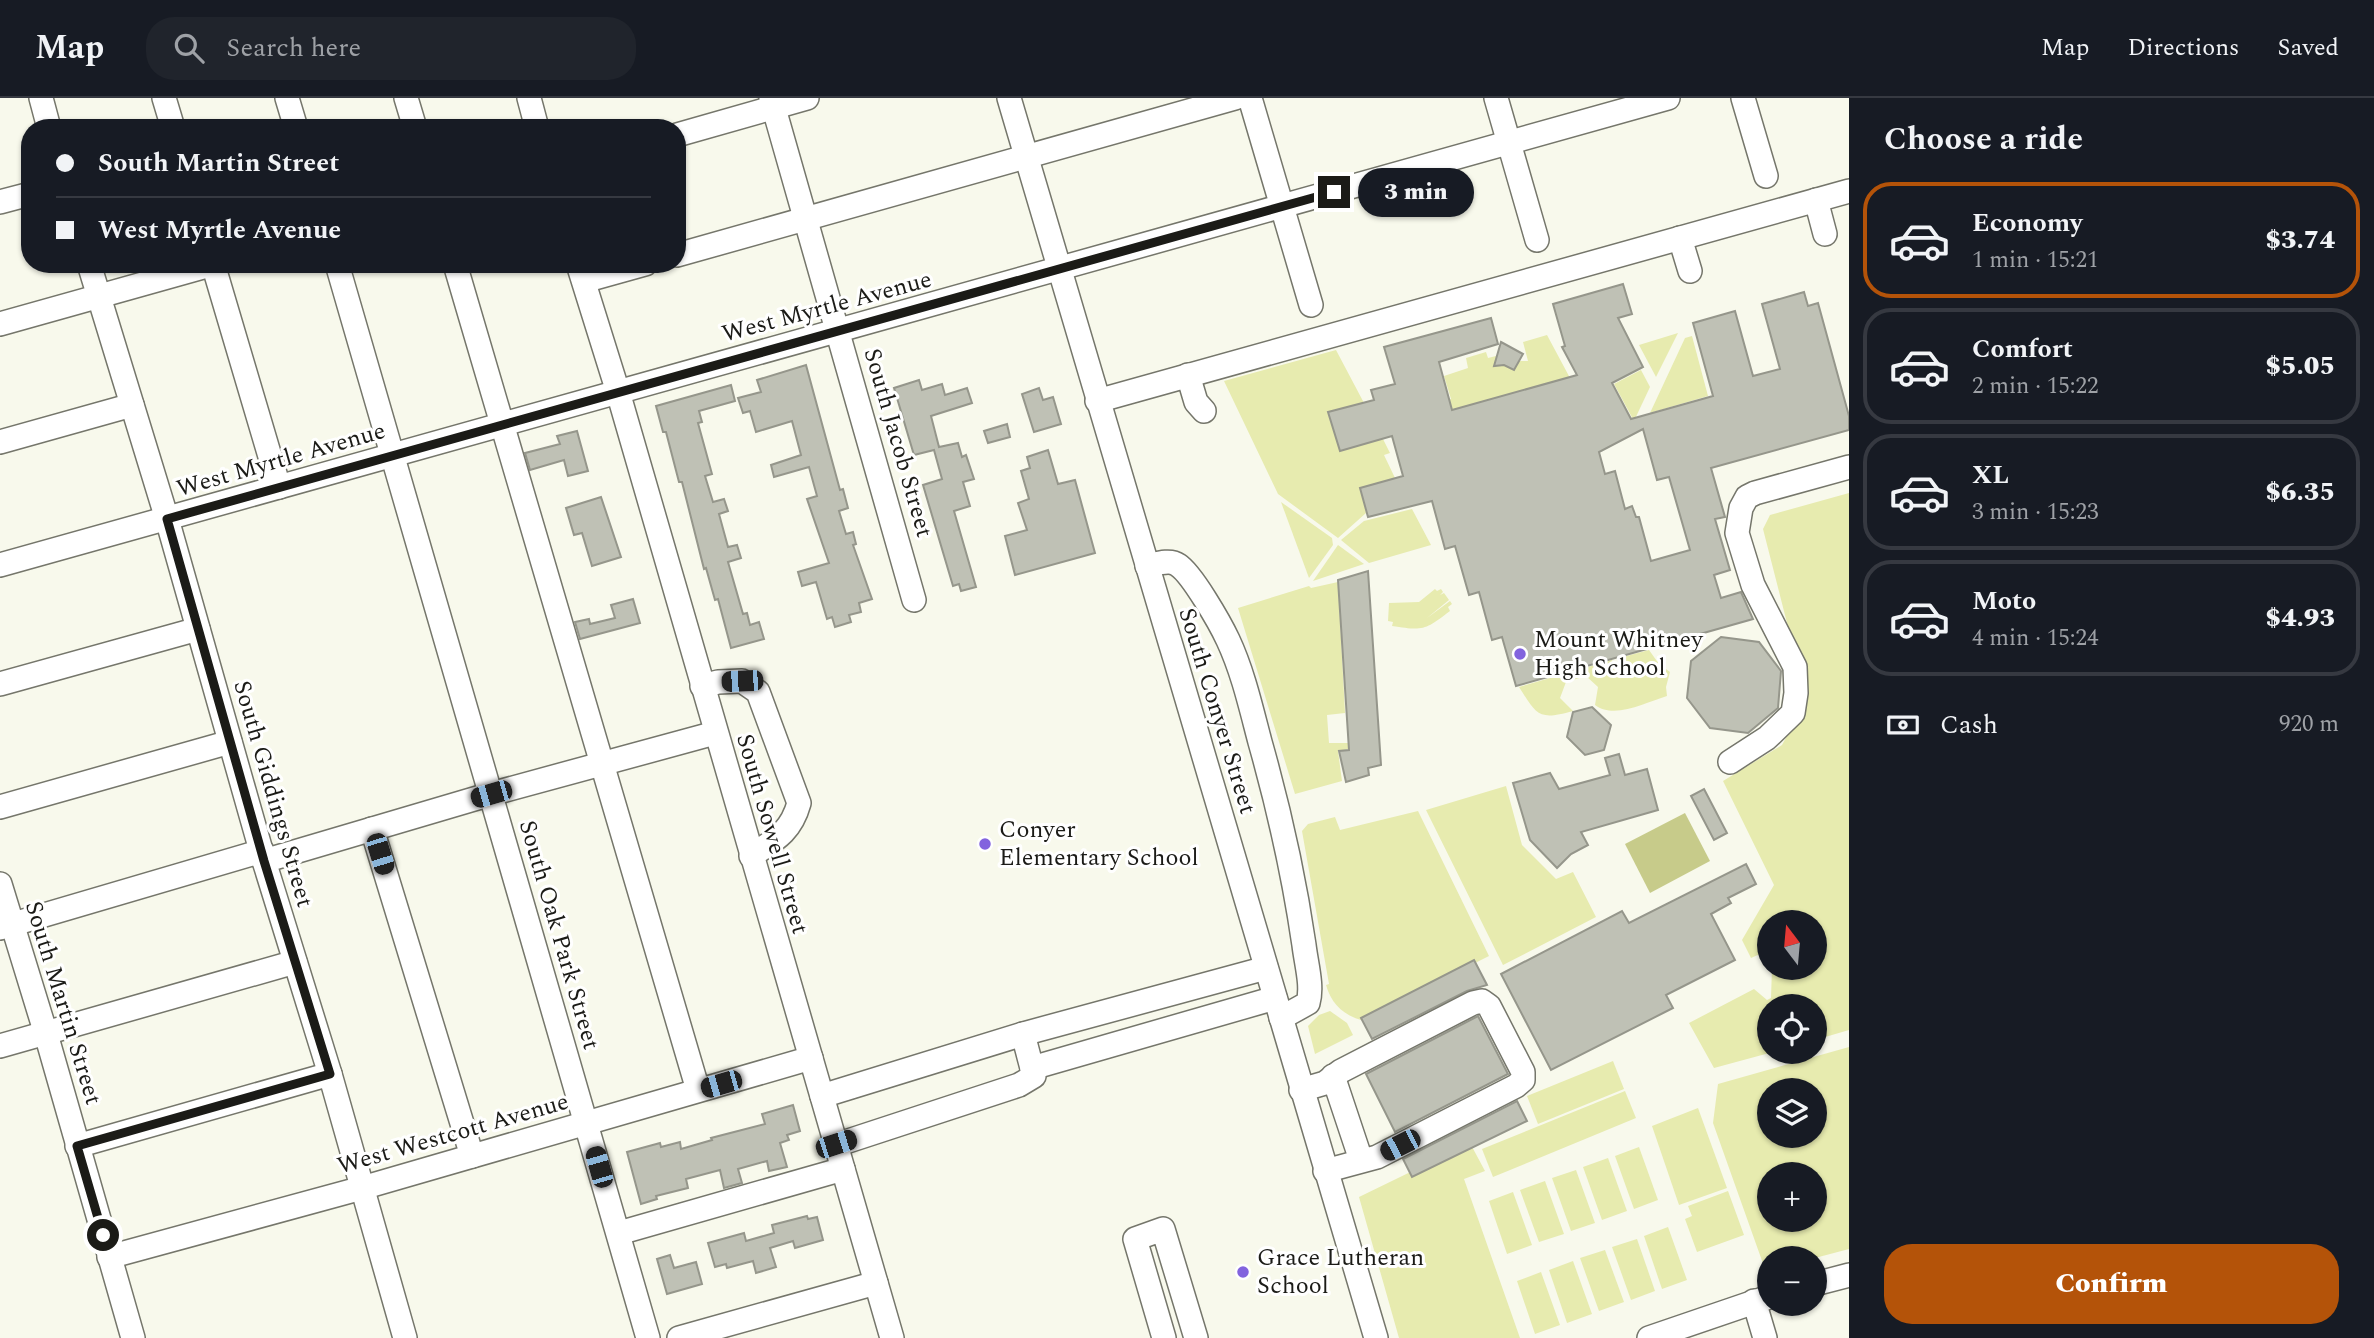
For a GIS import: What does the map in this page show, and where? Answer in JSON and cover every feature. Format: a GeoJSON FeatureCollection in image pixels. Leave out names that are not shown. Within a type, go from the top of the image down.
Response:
{"type":"FeatureCollection","features":[{"type":"Feature","properties":{"kind":"street"},"geometry":{"type":"LineString","coordinates":[[41,98],[47,119]]}},
{"type":"Feature","properties":{"kind":"street"},"geometry":{"type":"LineString","coordinates":[[164,98],[170,119]]}},
{"type":"Feature","properties":{"kind":"street"},"geometry":{"type":"LineString","coordinates":[[287,98],[293,119]]}},
{"type":"Feature","properties":{"kind":"street"},"geometry":{"type":"LineString","coordinates":[[406,98],[412,119]]}},
{"type":"Feature","properties":{"kind":"street"},"geometry":{"type":"LineString","coordinates":[[529,98],[535,119]]}},
{"type":"Feature","properties":{"kind":"street"},"geometry":{"type":"LineString","coordinates":[[686,132],[772,103],[807,98]]}},
{"type":"Feature","properties":{"kind":"street","name":"South Conyer Street"},"geometry":{"type":"LineString","coordinates":[[1009,98],[1376,1338]]}},
{"type":"Feature","properties":{"kind":"street"},"geometry":{"type":"LineString","coordinates":[[686,252],[1235,98]]}},
{"type":"Feature","properties":{"kind":"street"},"geometry":{"type":"LineString","coordinates":[[1250,98],[1311,305]]}},
{"type":"Feature","properties":{"kind":"street"},"geometry":{"type":"LineString","coordinates":[[1496,98],[1537,240]]}},
{"type":"Feature","properties":{"kind":"street","name":"West Myrtle Avenue"},"geometry":{"type":"LineString","coordinates":[[0,565],[1668,98]]}},
{"type":"Feature","properties":{"kind":"street"},"geometry":{"type":"LineString","coordinates":[[1743,98],[1766,176]]}},
{"type":"Feature","properties":{"kind":"street","name":"South Jacob Street"},"geometry":{"type":"LineString","coordinates":[[772,103],[914,600]]}},
{"type":"Feature","properties":{"kind":"street"},"geometry":{"type":"LineString","coordinates":[[1097,401],[1849,191]]}},
{"type":"Feature","properties":{"kind":"street"},"geometry":{"type":"LineString","coordinates":[[0,202],[21,196]]}},
{"type":"Feature","properties":{"kind":"street"},"geometry":{"type":"LineString","coordinates":[[1815,200],[1825,234]]}},
{"type":"Feature","properties":{"kind":"street"},"geometry":{"type":"LineString","coordinates":[[1680,237],[1690,271]]}},
{"type":"Feature","properties":{"kind":"street","name":"South Giddings Street"},"geometry":{"type":"LineString","coordinates":[[92,273],[167,519],[405,1338]]}},
{"type":"Feature","properties":{"kind":"street"},"geometry":{"type":"LineString","coordinates":[[0,324],[183,273]]}},
{"type":"Feature","properties":{"kind":"street"},"geometry":{"type":"LineString","coordinates":[[216,273],[279,488]]}},
{"type":"Feature","properties":{"kind":"street","name":"South Oak Park Street"},"geometry":{"type":"LineString","coordinates":[[340,273],[648,1338]]}},
{"type":"Feature","properties":{"kind":"street"},"geometry":{"type":"LineString","coordinates":[[458,273],[698,1090]]}},
{"type":"Feature","properties":{"kind":"street","name":"South Sowell Street"},"geometry":{"type":"LineString","coordinates":[[581,273],[618,392],[892,1338]]}},
{"type":"Feature","properties":{"kind":"street"},"geometry":{"type":"LineString","coordinates":[[1188,375],[1196,402],[1204,411]]}},
{"type":"Feature","properties":{"kind":"street"},"geometry":{"type":"LineString","coordinates":[[0,442],[132,405]]}},
{"type":"Feature","properties":{"kind":"street"},"geometry":{"type":"LineString","coordinates":[[1730,762],[1766,738],[1793,713],[1796,693],[1795,667],[1754,585],[1737,533],[1741,508],[1747,497],[1755,493],[1849,467]]}},
{"type":"Feature","properties":{"kind":"street"},"geometry":{"type":"LineString","coordinates":[[1032,1068],[1131,1039],[1308,1003],[1310,987],[1294,882],[1276,800],[1248,697],[1228,640],[1184,570],[1169,562],[1147,566]]}},
{"type":"Feature","properties":{"kind":"street"},"geometry":{"type":"LineString","coordinates":[[0,684],[198,629]]}},
{"type":"Feature","properties":{"kind":"street"},"geometry":{"type":"LineString","coordinates":[[702,686],[742,681],[758,692],[799,803],[794,821],[776,839],[751,856]]}},
{"type":"Feature","properties":{"kind":"street"},"geometry":{"type":"LineString","coordinates":[[6,926],[372,829],[715,733]]}},
{"type":"Feature","properties":{"kind":"street"},"geometry":{"type":"LineString","coordinates":[[0,807],[230,742]]}},
{"type":"Feature","properties":{"kind":"street"},"geometry":{"type":"LineString","coordinates":[[372,829],[472,1156]]}},
{"type":"Feature","properties":{"kind":"street","name":"South Martin Street"},"geometry":{"type":"LineString","coordinates":[[0,884],[6,926],[46,1034],[133,1338]]}},
{"type":"Feature","properties":{"kind":"street"},"geometry":{"type":"LineString","coordinates":[[0,1046],[295,961]]}},
{"type":"Feature","properties":{"kind":"street"},"geometry":{"type":"LineString","coordinates":[[822,1096],[1023,1034],[1266,968]]}},
{"type":"Feature","properties":{"kind":"street"},"geometry":{"type":"LineString","coordinates":[[1301,1090],[1325,1083],[1437,1021],[1482,1000],[1489,1006],[1523,1072],[1523,1080],[1516,1086],[1377,1157],[1325,1171]]}},
{"type":"Feature","properties":{"kind":"street"},"geometry":{"type":"LineString","coordinates":[[1122,1007],[1131,1039]]}},
{"type":"Feature","properties":{"kind":"street"},"geometry":{"type":"LineString","coordinates":[[836,1144],[1019,1086],[1034,1076],[1023,1034]]}},
{"type":"Feature","properties":{"kind":"street","name":"West Westcott Avenue"},"geometry":{"type":"LineString","coordinates":[[109,1257],[362,1188],[811,1058]]}},
{"type":"Feature","properties":{"kind":"street"},"geometry":{"type":"LineString","coordinates":[[77,1146],[330,1074]]}},
{"type":"Feature","properties":{"kind":"street"},"geometry":{"type":"LineString","coordinates":[[1334,1076],[1361,1160]]}},
{"type":"Feature","properties":{"kind":"street"},"geometry":{"type":"LineString","coordinates":[[619,1233],[843,1169]]}},
{"type":"Feature","properties":{"kind":"street"},"geometry":{"type":"LineString","coordinates":[[1164,1338],[1135,1239],[1163,1229],[1196,1338]]}},
{"type":"Feature","properties":{"kind":"street"},"geometry":{"type":"LineString","coordinates":[[1827,1281],[1849,1275]]}},
{"type":"Feature","properties":{"kind":"street"},"geometry":{"type":"LineString","coordinates":[[679,1338],[876,1283]]}},
{"type":"Feature","properties":{"kind":"street"},"geometry":{"type":"LineString","coordinates":[[1648,1338],[1757,1301]]}},
{"type":"Feature","properties":{"kind":"street"},"geometry":{"type":"LineString","coordinates":[[1763,1316],[1765,1338]]}},
{"type":"Feature","properties":{"kind":"shaded area"},"geometry":{"type":"Polygon","coordinates":[[[1678,333],[1656,377],[1639,345],[1678,333]]]}},
{"type":"Feature","properties":{"kind":"shaded area"},"geometry":{"type":"Polygon","coordinates":[[[1547,335],[1570,378],[1383,430],[1377,419],[1451,399],[1444,376],[1468,368],[1466,358],[1486,352],[1488,358],[1496,356],[1497,365],[1514,370],[1519,361],[1528,361],[1523,342],[1547,335]]]}},
{"type":"Feature","properties":{"kind":"shaded area"},"geometry":{"type":"Polygon","coordinates":[[[1692,336],[1708,396],[1650,413],[1685,338],[1692,336]]]}},
{"type":"Feature","properties":{"kind":"shaded area"},"geometry":{"type":"Polygon","coordinates":[[[1336,350],[1364,403],[1328,412],[1341,450],[1383,439],[1390,453],[1384,455],[1395,478],[1361,488],[1366,513],[1338,538],[1278,494],[1224,381],[1336,350]]]}},
{"type":"Feature","properties":{"kind":"shaded area"},"geometry":{"type":"Polygon","coordinates":[[[1641,370],[1650,387],[1634,421],[1614,384],[1641,370]]]}},
{"type":"Feature","properties":{"kind":"shaded area"},"geometry":{"type":"Polygon","coordinates":[[[1849,493],[1849,1030],[1827,1036],[1827,994],[1771,994],[1772,980],[1827,980],[1827,910],[1759,910],[1774,885],[1723,781],[1782,745],[1803,706],[1798,666],[1763,529],[1770,515],[1849,493]]]}},
{"type":"Feature","properties":{"kind":"shaded area"},"geometry":{"type":"Polygon","coordinates":[[[1281,502],[1332,538],[1333,545],[1309,578],[1281,502]]]}},
{"type":"Feature","properties":{"kind":"shaded area"},"geometry":{"type":"Polygon","coordinates":[[[1412,509],[1431,545],[1369,563],[1341,540],[1364,521],[1412,509]]]}},
{"type":"Feature","properties":{"kind":"shaded area"},"geometry":{"type":"Polygon","coordinates":[[[1338,545],[1364,564],[1313,581],[1338,545]]]}},
{"type":"Feature","properties":{"kind":"shaded area"},"geometry":{"type":"Polygon","coordinates":[[[1338,582],[1345,713],[1327,715],[1329,743],[1348,743],[1349,749],[1338,751],[1342,781],[1295,794],[1238,608],[1309,586],[1311,588],[1338,582]]]}},
{"type":"Feature","properties":{"kind":"shaded area"},"geometry":{"type":"Polygon","coordinates":[[[1435,589],[1441,589],[1443,592],[1440,595],[1444,593],[1449,600],[1427,618],[1450,601],[1452,604],[1448,607],[1450,611],[1435,622],[1424,628],[1411,628],[1392,626],[1393,622],[1388,621],[1389,603],[1419,602],[1435,589]]]}},
{"type":"Feature","properties":{"kind":"shaded area"},"geometry":{"type":"Polygon","coordinates":[[[1649,650],[1659,664],[1670,672],[1666,687],[1667,696],[1631,708],[1612,711],[1595,705],[1598,687],[1586,676],[1566,682],[1560,698],[1573,711],[1561,714],[1545,715],[1535,710],[1519,687],[1612,660],[1614,665],[1620,663],[1619,658],[1649,650]]]}},
{"type":"Feature","properties":{"kind":"shaded area"},"geometry":{"type":"Polygon","coordinates":[[[1506,786],[1522,845],[1556,879],[1573,872],[1596,917],[1503,965],[1426,810],[1506,786]]]}},
{"type":"Feature","properties":{"kind":"shaded area"},"geometry":{"type":"Polygon","coordinates":[[[1418,811],[1489,956],[1361,1020],[1339,1007],[1326,985],[1329,984],[1302,831],[1308,824],[1335,817],[1340,830],[1418,811]]]}},
{"type":"Feature","properties":{"kind":"shaded area"},"geometry":{"type":"Polygon","coordinates":[[[1685,813],[1710,861],[1650,893],[1625,844],[1685,813]]]}},
{"type":"Feature","properties":{"kind":"shaded area"},"geometry":{"type":"Polygon","coordinates":[[[1757,914],[1757,955],[1751,958],[1742,940],[1757,914]]]}},
{"type":"Feature","properties":{"kind":"shaded area"},"geometry":{"type":"Polygon","coordinates":[[[1754,989],[1760,994],[1757,994],[1757,1056],[1714,1068],[1689,1023],[1754,989]]]}},
{"type":"Feature","properties":{"kind":"shaded area"},"geometry":{"type":"Polygon","coordinates":[[[1330,1011],[1347,1023],[1353,1035],[1315,1054],[1308,1026],[1319,1015],[1330,1011]]]}},
{"type":"Feature","properties":{"kind":"shaded area"},"geometry":{"type":"Polygon","coordinates":[[[1849,1047],[1849,1249],[1827,1255],[1827,1246],[1757,1247],[1713,1123],[1718,1084],[1789,1064],[1827,1064],[1827,1053],[1849,1047]]]}},
{"type":"Feature","properties":{"kind":"shaded area"},"geometry":{"type":"Polygon","coordinates":[[[1613,1061],[1624,1089],[1538,1124],[1527,1096],[1613,1061]]]}},
{"type":"Feature","properties":{"kind":"shaded area"},"geometry":{"type":"Polygon","coordinates":[[[1625,1091],[1636,1118],[1493,1177],[1482,1149],[1625,1091]]]}},
{"type":"Feature","properties":{"kind":"shaded area"},"geometry":{"type":"Polygon","coordinates":[[[1698,1108],[1727,1188],[1679,1205],[1652,1126],[1698,1108]]]}},
{"type":"Feature","properties":{"kind":"shaded area"},"geometry":{"type":"Polygon","coordinates":[[[1470,1143],[1485,1171],[1464,1179],[1520,1338],[1399,1338],[1359,1197],[1470,1143]]]}},
{"type":"Feature","properties":{"kind":"shaded area"},"geometry":{"type":"Polygon","coordinates":[[[1639,1147],[1658,1200],[1634,1209],[1615,1156],[1639,1147]]]}},
{"type":"Feature","properties":{"kind":"shaded area"},"geometry":{"type":"Polygon","coordinates":[[[1608,1158],[1627,1211],[1602,1220],[1583,1167],[1608,1158]]]}},
{"type":"Feature","properties":{"kind":"shaded area"},"geometry":{"type":"Polygon","coordinates":[[[1576,1170],[1595,1223],[1571,1231],[1552,1178],[1576,1170]]]}},
{"type":"Feature","properties":{"kind":"shaded area"},"geometry":{"type":"Polygon","coordinates":[[[1545,1181],[1564,1234],[1539,1242],[1520,1190],[1545,1181]]]}},
{"type":"Feature","properties":{"kind":"shaded area"},"geometry":{"type":"Polygon","coordinates":[[[1728,1191],[1744,1235],[1697,1252],[1685,1219],[1692,1216],[1688,1206],[1728,1191]]]}},
{"type":"Feature","properties":{"kind":"shaded area"},"geometry":{"type":"Polygon","coordinates":[[[1513,1192],[1532,1245],[1507,1254],[1489,1201],[1513,1192]]]}},
{"type":"Feature","properties":{"kind":"shaded area"},"geometry":{"type":"Polygon","coordinates":[[[1668,1227],[1687,1280],[1662,1289],[1644,1236],[1668,1227]]]}},
{"type":"Feature","properties":{"kind":"shaded area"},"geometry":{"type":"Polygon","coordinates":[[[1637,1239],[1655,1291],[1631,1300],[1612,1247],[1637,1239]]]}},
{"type":"Feature","properties":{"kind":"shaded area"},"geometry":{"type":"Polygon","coordinates":[[[1605,1250],[1624,1302],[1599,1311],[1580,1258],[1605,1250]]]}},
{"type":"Feature","properties":{"kind":"shaded area"},"geometry":{"type":"Polygon","coordinates":[[[1573,1261],[1592,1314],[1567,1323],[1549,1270],[1573,1261]]]}},
{"type":"Feature","properties":{"kind":"shaded area"},"geometry":{"type":"Polygon","coordinates":[[[1541,1272],[1560,1325],[1535,1334],[1517,1281],[1541,1272]]]}},
{"type":"Feature","properties":{"kind":"building"},"geometry":{"type":"Polygon","coordinates":[[[1623,284],[1632,314],[1618,318],[1643,367],[1612,383],[1631,419],[1713,396],[1693,323],[1735,311],[1753,376],[1780,369],[1762,304],[1804,292],[1808,306],[1818,303],[1849,416],[1849,430],[1711,468],[1725,517],[1715,519],[1730,570],[1714,575],[1721,598],[1741,592],[1753,619],[1516,686],[1502,637],[1492,640],[1479,592],[1469,595],[1455,546],[1445,549],[1432,501],[1368,517],[1360,488],[1403,476],[1392,436],[1340,451],[1328,412],[1374,400],[1371,390],[1395,384],[1384,347],[1491,318],[1498,344],[1439,362],[1452,410],[1577,375],[1562,347],[1565,346],[1553,304],[1623,284]],[[1643,429],[1599,452],[1605,474],[1615,471],[1625,509],[1632,506],[1636,517],[1639,517],[1651,561],[1690,550],[1669,477],[1657,480],[1643,429]]]}},
{"type":"Feature","properties":{"kind":"building"},"geometry":{"type":"Polygon","coordinates":[[[1501,342],[1523,354],[1514,370],[1504,365],[1494,366],[1501,342]]]}},
{"type":"Feature","properties":{"kind":"building"},"geometry":{"type":"Polygon","coordinates":[[[806,365],[840,490],[843,489],[848,508],[839,511],[846,534],[853,532],[856,544],[853,545],[872,599],[859,603],[861,612],[849,615],[851,622],[835,627],[832,617],[827,619],[816,582],[802,586],[798,572],[829,563],[807,499],[817,496],[809,467],[774,477],[771,465],[801,455],[792,421],[756,432],[750,411],[743,413],[738,398],[761,392],[757,380],[806,365]]]}},
{"type":"Feature","properties":{"kind":"building"},"geometry":{"type":"Polygon","coordinates":[[[919,380],[922,390],[942,384],[945,395],[967,388],[972,403],[931,416],[939,447],[958,443],[962,457],[966,455],[974,479],[963,482],[970,506],[954,511],[976,587],[961,591],[959,584],[953,586],[923,485],[942,479],[934,450],[914,455],[894,388],[919,380]]]}},
{"type":"Feature","properties":{"kind":"building"},"geometry":{"type":"Polygon","coordinates":[[[731,385],[735,401],[699,411],[702,422],[698,423],[712,474],[705,476],[713,502],[724,499],[728,511],[719,514],[728,547],[737,545],[741,558],[728,562],[743,614],[747,613],[750,625],[759,622],[764,639],[731,648],[718,599],[715,600],[706,568],[704,569],[682,482],[679,482],[656,406],[731,385]]]}},
{"type":"Feature","properties":{"kind":"building"},"geometry":{"type":"Polygon","coordinates":[[[1039,388],[1043,400],[1053,397],[1061,424],[1034,432],[1022,394],[1039,388]]]}},
{"type":"Feature","properties":{"kind":"building"},"geometry":{"type":"Polygon","coordinates":[[[1007,424],[1010,437],[988,443],[984,431],[1007,424]]]}},
{"type":"Feature","properties":{"kind":"building"},"geometry":{"type":"Polygon","coordinates":[[[577,431],[588,471],[568,476],[564,460],[530,470],[525,453],[560,444],[557,436],[577,431]]]}},
{"type":"Feature","properties":{"kind":"building"},"geometry":{"type":"Polygon","coordinates":[[[1048,450],[1058,484],[1075,480],[1095,553],[1015,575],[1005,536],[1027,530],[1018,503],[1029,499],[1021,471],[1030,468],[1027,457],[1048,450]]]}},
{"type":"Feature","properties":{"kind":"building"},"geometry":{"type":"Polygon","coordinates":[[[601,497],[621,557],[592,566],[582,533],[574,535],[566,508],[601,497]]]}},
{"type":"Feature","properties":{"kind":"building"},"geometry":{"type":"Polygon","coordinates":[[[1368,571],[1381,765],[1368,768],[1369,775],[1346,782],[1339,751],[1349,750],[1338,580],[1368,571]]]}},
{"type":"Feature","properties":{"kind":"building"},"geometry":{"type":"Polygon","coordinates":[[[633,599],[640,623],[580,639],[575,622],[589,619],[590,624],[615,618],[611,605],[633,599]]]}},
{"type":"Feature","properties":{"kind":"building"},"geometry":{"type":"Polygon","coordinates":[[[1721,637],[1759,642],[1781,671],[1778,708],[1748,733],[1710,728],[1687,698],[1691,661],[1721,637]]]}},
{"type":"Feature","properties":{"kind":"building"},"geometry":{"type":"Polygon","coordinates":[[[1592,707],[1611,725],[1604,750],[1585,755],[1567,737],[1573,712],[1592,707]]]}},
{"type":"Feature","properties":{"kind":"building"},"geometry":{"type":"Polygon","coordinates":[[[1619,754],[1625,775],[1647,769],[1658,810],[1581,832],[1588,845],[1571,854],[1557,868],[1530,840],[1513,783],[1550,773],[1559,789],[1610,775],[1605,758],[1619,754]]]}},
{"type":"Feature","properties":{"kind":"building"},"geometry":{"type":"Polygon","coordinates":[[[1704,789],[1727,833],[1714,840],[1691,796],[1704,789]]]}},
{"type":"Feature","properties":{"kind":"building"},"geometry":{"type":"Polygon","coordinates":[[[1746,864],[1756,884],[1728,898],[1731,903],[1711,914],[1735,960],[1666,995],[1673,1008],[1551,1070],[1501,974],[1622,911],[1629,923],[1746,864]]]}},
{"type":"Feature","properties":{"kind":"building"},"geometry":{"type":"Polygon","coordinates":[[[1474,960],[1487,985],[1467,991],[1372,1039],[1361,1018],[1474,960]]]}},
{"type":"Feature","properties":{"kind":"building"},"geometry":{"type":"Polygon","coordinates":[[[1478,1016],[1508,1074],[1395,1132],[1366,1074],[1478,1016]]]}},
{"type":"Feature","properties":{"kind":"building"},"geometry":{"type":"Polygon","coordinates":[[[1517,1101],[1527,1121],[1412,1177],[1403,1159],[1517,1101]]]}},
{"type":"Feature","properties":{"kind":"building"},"geometry":{"type":"Polygon","coordinates":[[[793,1105],[800,1131],[787,1135],[789,1140],[780,1143],[787,1167],[769,1171],[767,1161],[738,1169],[742,1183],[724,1188],[720,1170],[686,1179],[688,1188],[656,1196],[657,1199],[641,1204],[627,1152],[660,1143],[661,1147],[680,1142],[681,1149],[765,1124],[762,1114],[793,1105]]]}},
{"type":"Feature","properties":{"kind":"building"},"geometry":{"type":"Polygon","coordinates":[[[807,1216],[808,1219],[817,1217],[823,1240],[795,1248],[793,1241],[770,1248],[776,1267],[756,1273],[753,1261],[727,1268],[726,1264],[715,1267],[708,1243],[744,1233],[746,1241],[774,1233],[772,1225],[807,1216]]]}},
{"type":"Feature","properties":{"kind":"building"},"geometry":{"type":"Polygon","coordinates":[[[670,1255],[674,1268],[696,1262],[702,1284],[667,1294],[657,1259],[670,1255]]]}},
{"type":"Feature","properties":{"kind":"place","name":"Mount Whitney High School"},"geometry":{"type":"Point","coordinates":[1520,654]}},
{"type":"Feature","properties":{"kind":"place","name":"Conyer Elementary School"},"geometry":{"type":"Point","coordinates":[985,844]}},
{"type":"Feature","properties":{"kind":"place","name":"Grace Lutheran School"},"geometry":{"type":"Point","coordinates":[1243,1272]}},
{"type":"Feature","properties":{"kind":"route"},"geometry":{"type":"LineString","coordinates":[[103,1235],[77,1146],[330,1074],[264,861],[167,519],[1334,192]]}}]}
